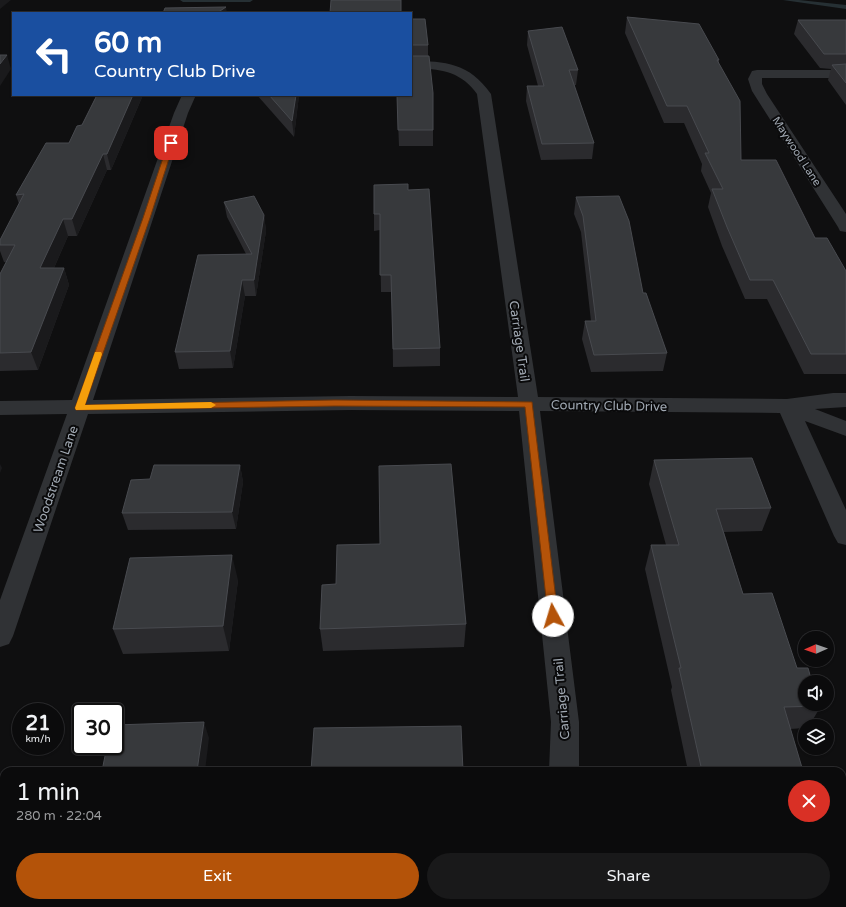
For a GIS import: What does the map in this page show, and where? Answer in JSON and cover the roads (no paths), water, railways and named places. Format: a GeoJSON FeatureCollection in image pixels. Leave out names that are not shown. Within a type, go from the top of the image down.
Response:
{"type":"FeatureCollection","features":[{"type":"Feature","properties":{"kind":"street","name":"Carriage Trail"},"geometry":{"type":"LineString","coordinates":[[412,65],[438,66],[456,69],[470,76],[478,83],[484,94],[529,404],[565,722],[564,767]]}},
{"type":"Feature","properties":{"kind":"street","name":"Maywood Lane"},"geometry":{"type":"LineString","coordinates":[[846,74],[757,74],[755,80],[757,89],[846,227]]}},
{"type":"Feature","properties":{"kind":"street","name":"Woodstream Lane"},"geometry":{"type":"LineString","coordinates":[[0,636],[146,218],[181,113],[189,96]]}},
{"type":"Feature","properties":{"kind":"street","name":"Country Club Drive"},"geometry":{"type":"LineString","coordinates":[[0,408],[335,403],[787,406],[834,400],[846,400]]}},
{"type":"Feature","properties":{"kind":"street","name":"Country Club Drive"},"geometry":{"type":"LineString","coordinates":[[787,406],[846,429]]}},
{"type":"Feature","properties":{"kind":"street"},"geometry":{"type":"LineString","coordinates":[[787,406],[846,536]]}},
{"type":"Feature","properties":{"kind":"waterway"},"geometry":{"type":"LineString","coordinates":[[183,0],[250,0]]}},
{"type":"Feature","properties":{"kind":"waterway"},"geometry":{"type":"LineString","coordinates":[[786,0],[846,7]]}}]}
